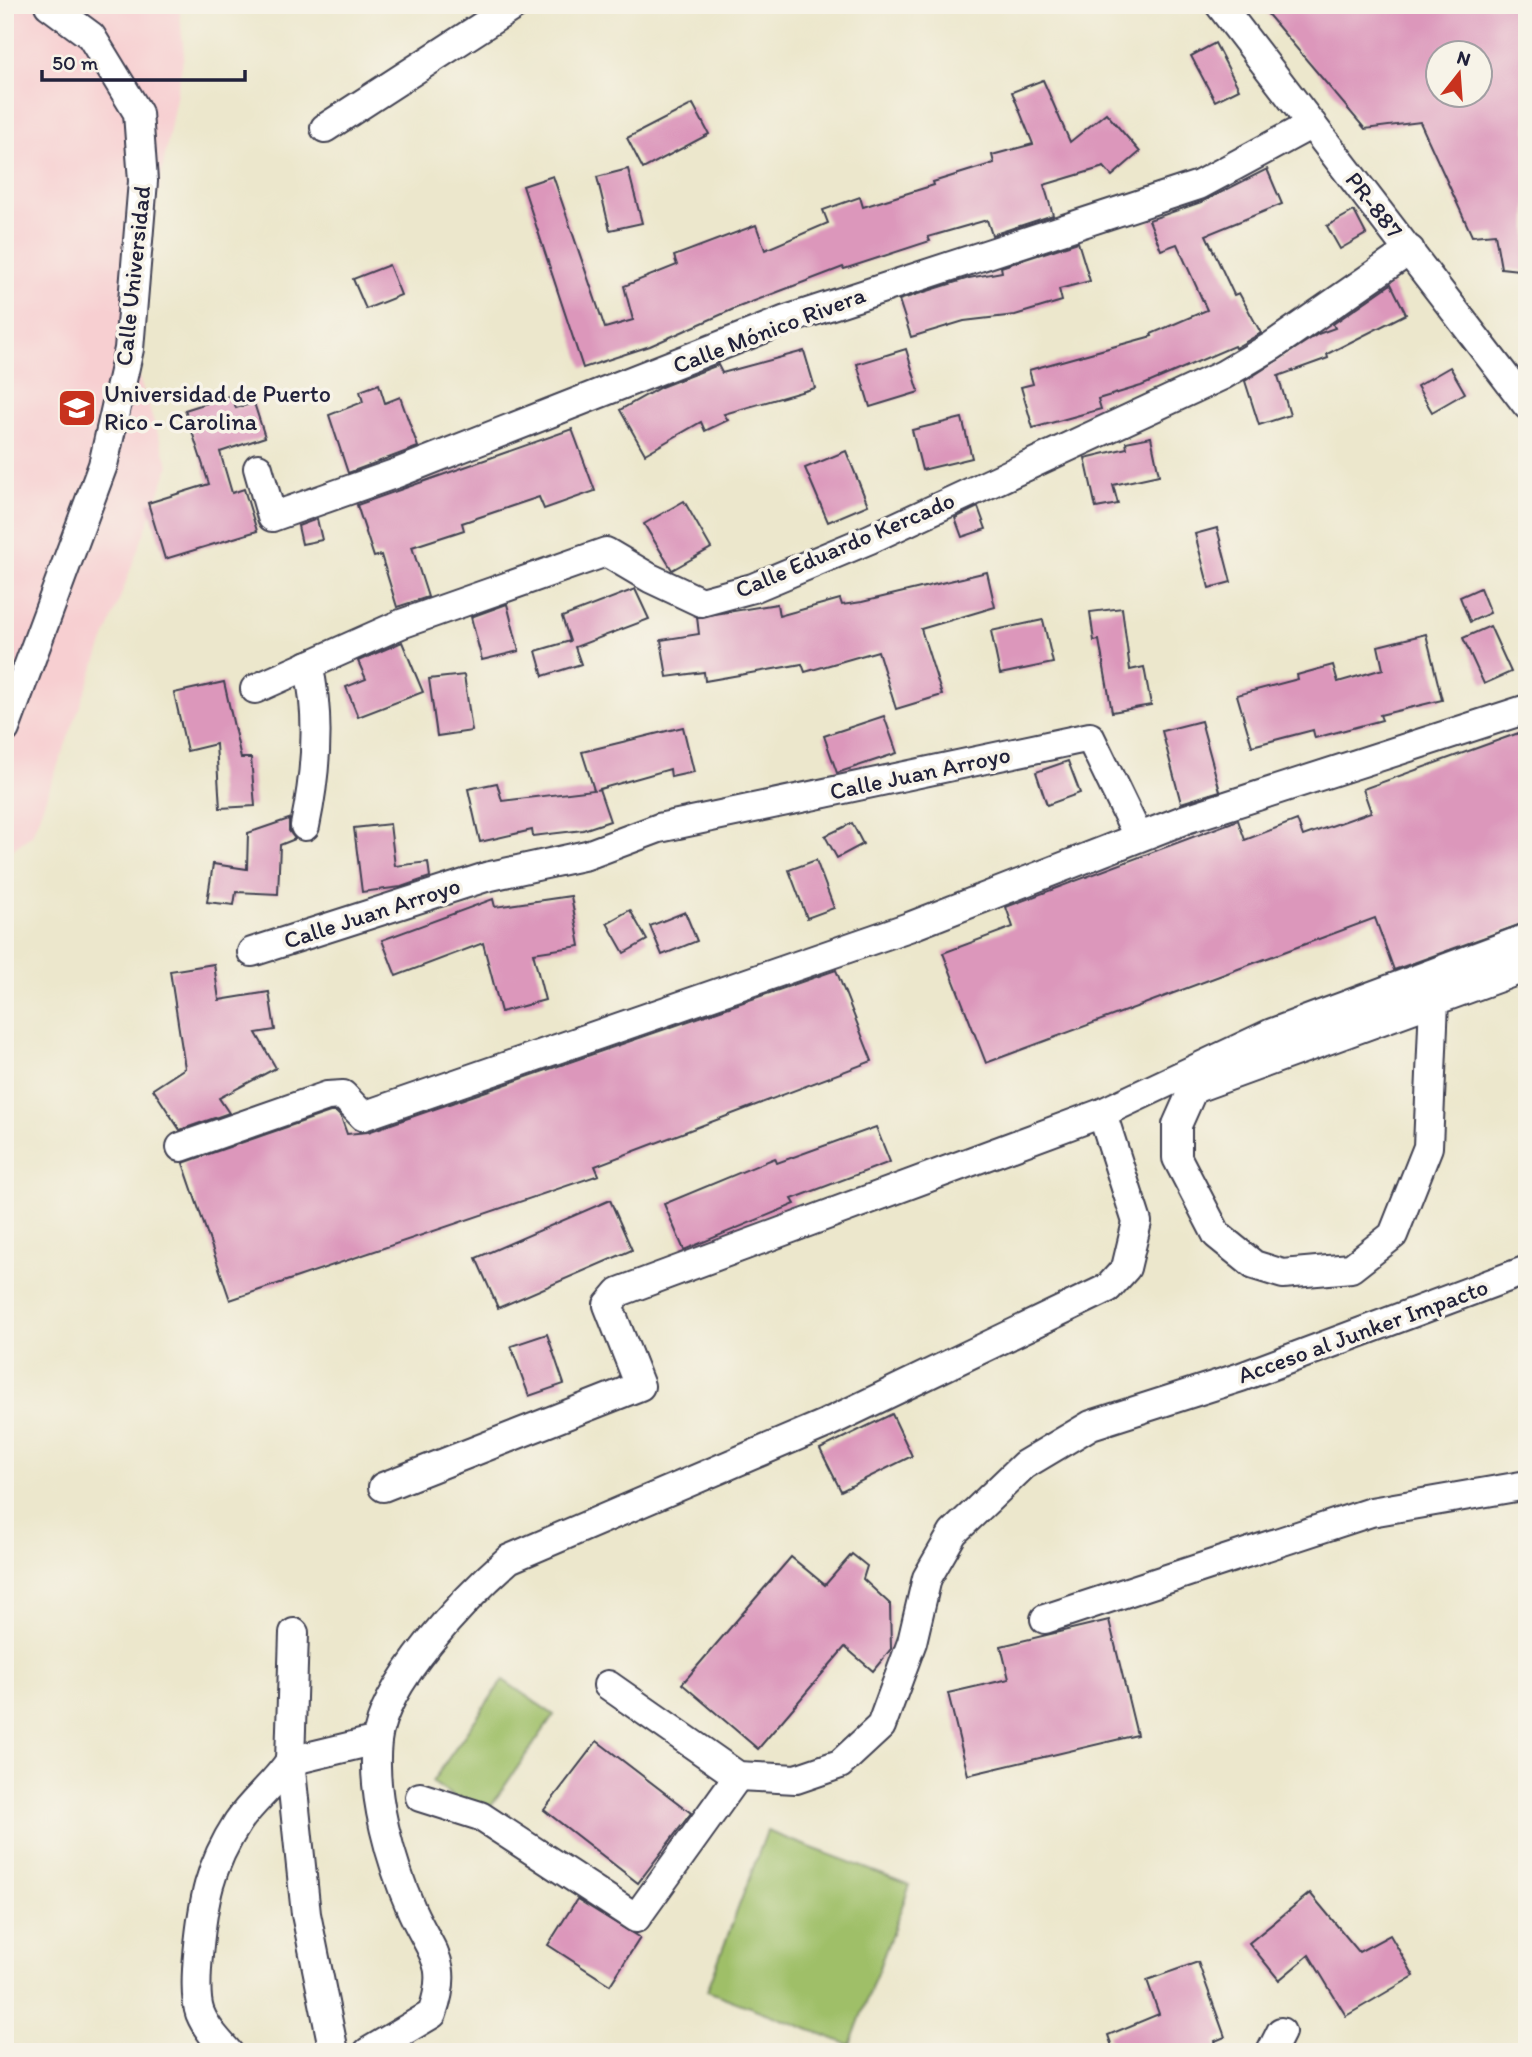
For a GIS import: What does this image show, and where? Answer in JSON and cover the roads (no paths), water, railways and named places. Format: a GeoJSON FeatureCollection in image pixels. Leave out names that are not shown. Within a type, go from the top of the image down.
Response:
{"type":"FeatureCollection","features":[{"type":"Feature","properties":{"kind":"street","name":"Calle Universidad"},"geometry":{"type":"LineString","coordinates":[[5,729],[103,465],[129,349],[143,181],[138,113],[91,36],[49,5]]}},
{"type":"Feature","properties":{"kind":"street"},"geometry":{"type":"LineString","coordinates":[[325,128],[516,5]]}},
{"type":"Feature","properties":{"kind":"street","name":"PR-887"},"geometry":{"type":"LineString","coordinates":[[1220,5],[1527,405]]}},
{"type":"Feature","properties":{"kind":"street","name":"Calle Mónico Rivera"},"geometry":{"type":"LineString","coordinates":[[258,468],[272,517],[448,453],[786,320],[1199,185],[1312,124]]}},
{"type":"Feature","properties":{"kind":"street","name":"Calle Eduardo Kercado"},"geometry":{"type":"LineString","coordinates":[[255,689],[401,624],[606,552],[650,578],[701,602],[753,589],[870,539],[1223,375],[1272,346],[1410,250]]}},
{"type":"Feature","properties":{"kind":"street"},"geometry":{"type":"LineString","coordinates":[[304,826],[314,780],[315,694],[308,665]]}},
{"type":"Feature","properties":{"kind":"street"},"geometry":{"type":"LineString","coordinates":[[181,1147],[327,1096],[343,1095],[363,1116],[909,927],[1138,836],[1527,709]]}},
{"type":"Feature","properties":{"kind":"street","name":"Calle Juan Arroyo"},"geometry":{"type":"LineString","coordinates":[[252,952],[486,877],[587,855],[659,828],[1090,737],[1138,836]]}},
{"type":"Feature","properties":{"kind":"street"},"geometry":{"type":"LineString","coordinates":[[383,1487],[640,1386],[608,1305],[619,1292],[1102,1113],[1272,1033],[1527,938]]}},
{"type":"Feature","properties":{"kind":"street"},"geometry":{"type":"LineString","coordinates":[[1434,1001],[1428,1147],[1393,1235],[1350,1268],[1283,1274],[1254,1265],[1217,1235],[1177,1158],[1177,1125],[1193,1089],[1527,967]]}},
{"type":"Feature","properties":{"kind":"street"},"geometry":{"type":"LineString","coordinates":[[368,2052],[432,2014],[442,1986],[435,1952],[413,1912],[384,1838],[377,1740],[388,1708],[429,1641],[478,1586],[509,1559],[825,1424],[1108,1288],[1126,1268],[1137,1222],[1102,1113]]}},
{"type":"Feature","properties":{"kind":"street","name":"Acceso al Junker Impacto"},"geometry":{"type":"LineString","coordinates":[[738,1776],[796,1779],[840,1764],[881,1726],[912,1642],[927,1578],[953,1533],[1024,1465],[1091,1425],[1200,1391],[1527,1270]]}},
{"type":"Feature","properties":{"kind":"street"},"geometry":{"type":"LineString","coordinates":[[1045,1619],[1371,1512],[1527,1485]]}},
{"type":"Feature","properties":{"kind":"street"},"geometry":{"type":"LineString","coordinates":[[294,1633],[290,1761],[306,1914],[334,2052]]}},
{"type":"Feature","properties":{"kind":"street"},"geometry":{"type":"LineString","coordinates":[[420,1797],[480,1816],[636,1918],[738,1776],[608,1685]]}},
{"type":"Feature","properties":{"kind":"street"},"geometry":{"type":"LineString","coordinates":[[228,2052],[213,2035],[199,2011],[197,1966],[209,1886],[221,1851],[239,1820],[277,1780],[290,1761],[377,1740]]}},
{"type":"Feature","properties":{"kind":"place","name":"Universidad de Puerto Rico - Carolina"},"geometry":{"type":"Point","coordinates":[77,408]}}]}
